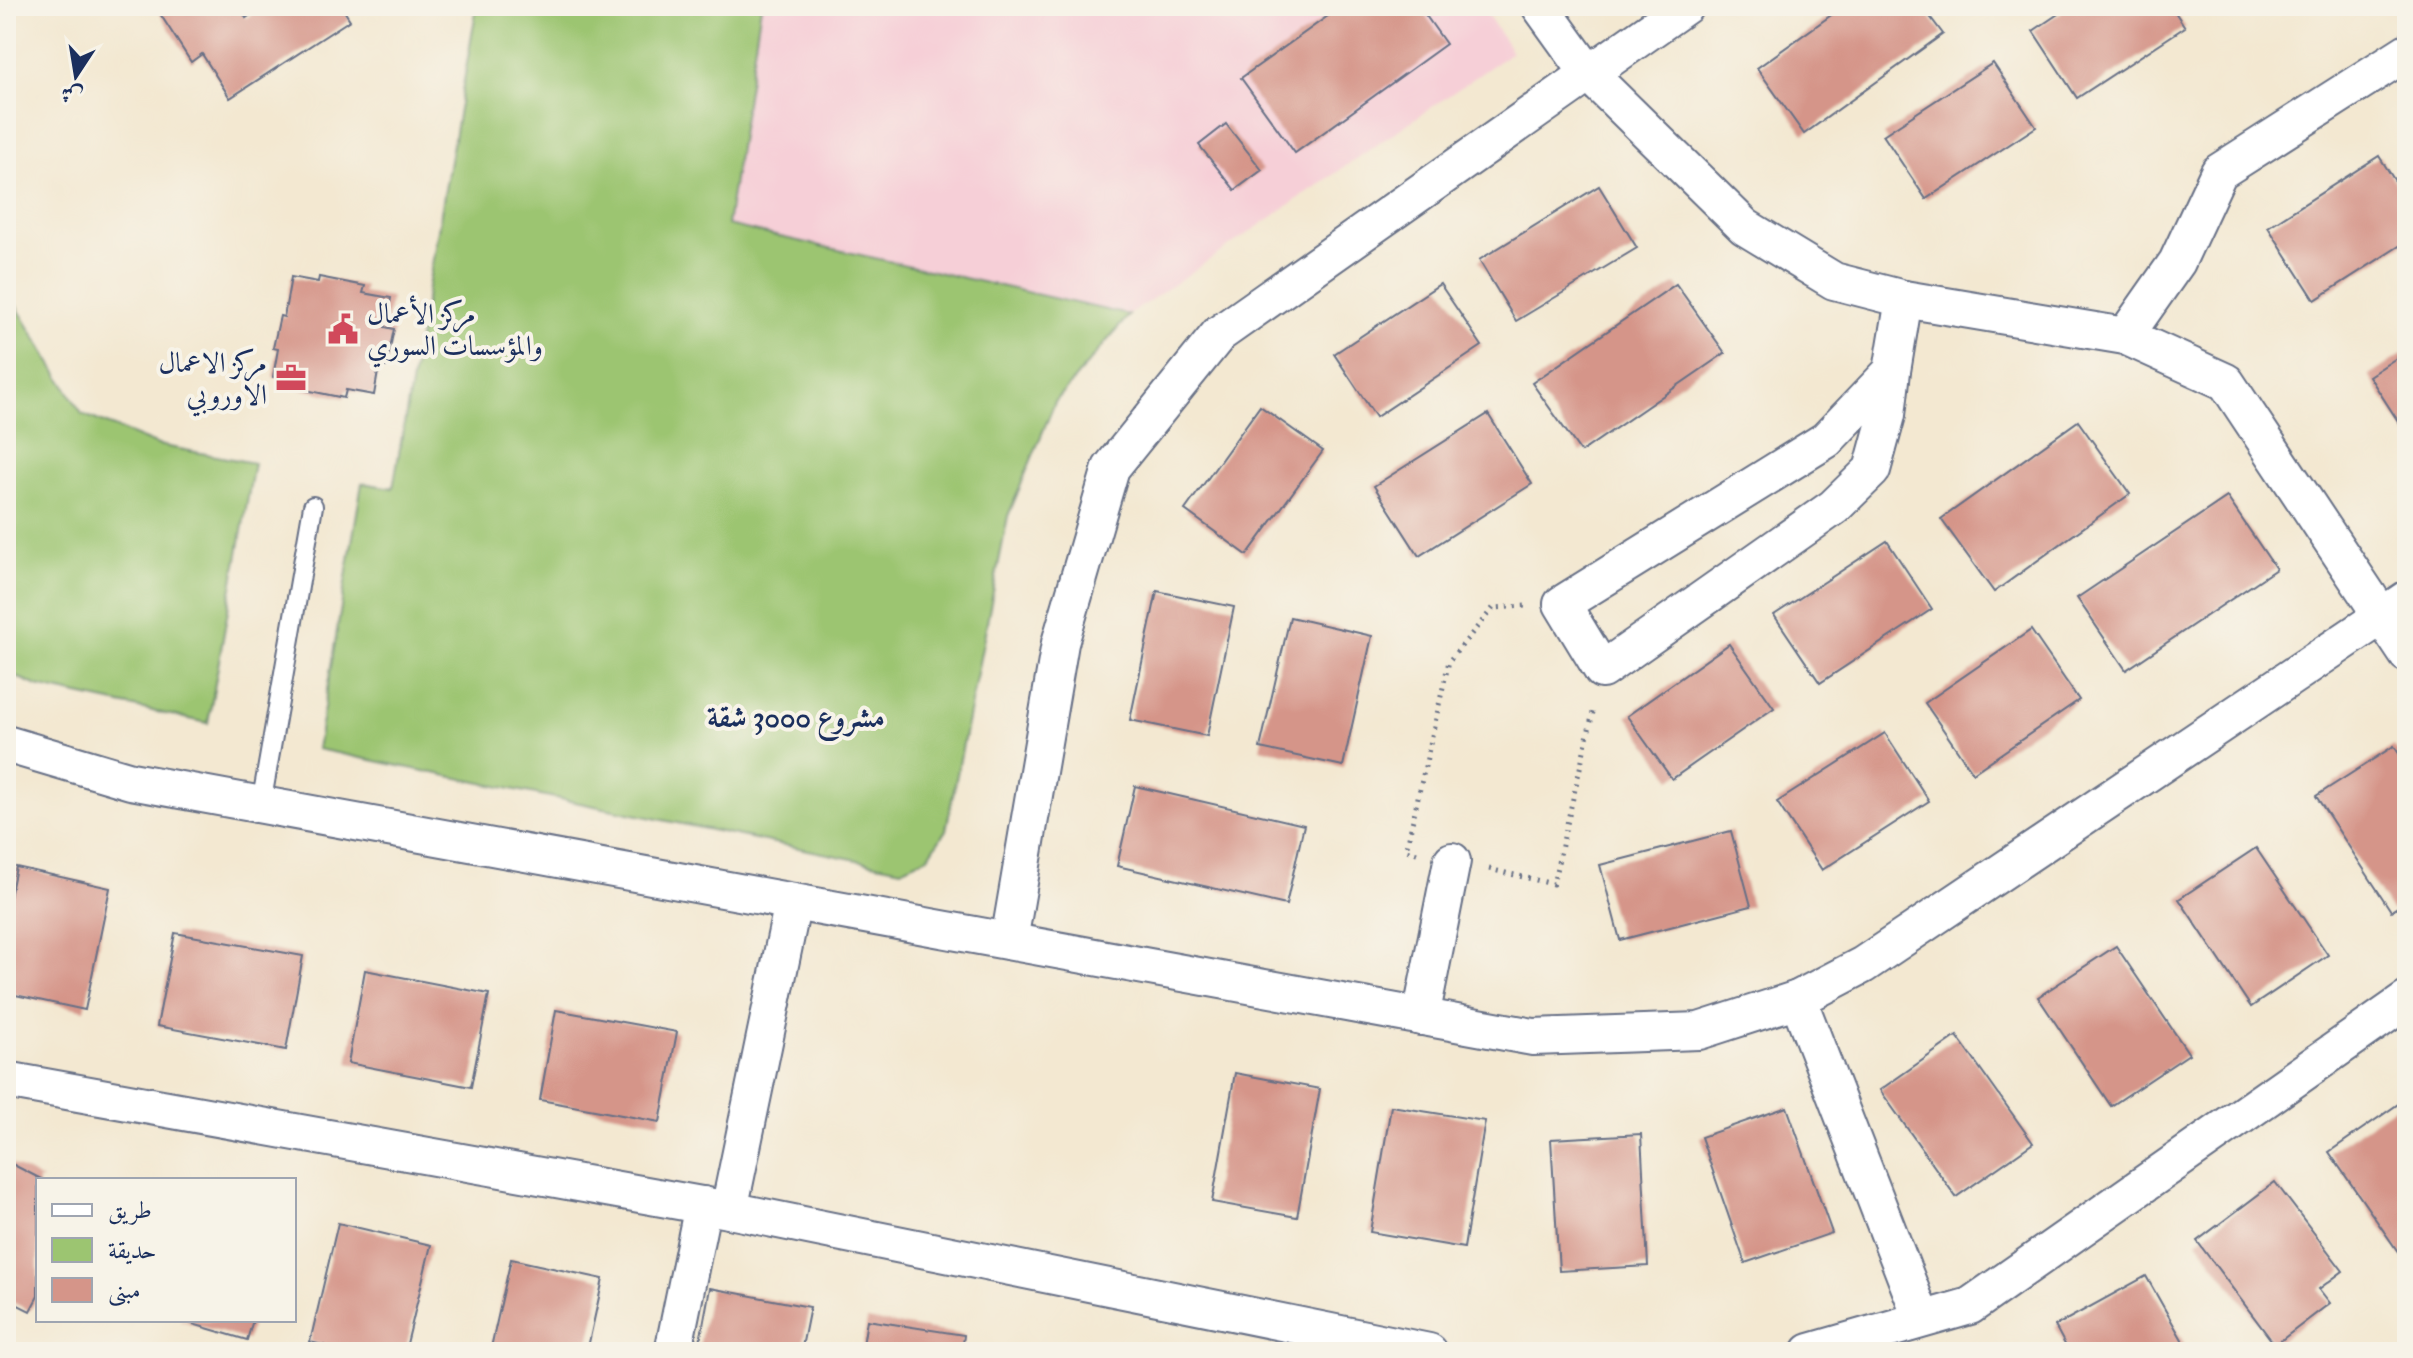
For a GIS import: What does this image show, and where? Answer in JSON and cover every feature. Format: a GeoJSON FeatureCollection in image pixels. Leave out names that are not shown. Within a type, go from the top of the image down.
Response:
{"type":"FeatureCollection","features":[{"type":"Feature","properties":{"kind":"street"},"geometry":{"type":"LineString","coordinates":[[1540,6],[1589,74],[1745,227],[1834,281],[1904,299],[2125,336],[2226,382],[2394,608],[2407,654]]}},
{"type":"Feature","properties":{"kind":"street"},"geometry":{"type":"LineString","coordinates":[[1009,941],[1060,643],[1111,468],[1219,334],[1685,6]]}},
{"type":"Feature","properties":{"kind":"street"},"geometry":{"type":"LineString","coordinates":[[2125,336],[2177,262],[2219,172],[2407,52]]}},
{"type":"Feature","properties":{"kind":"street"},"geometry":{"type":"LineString","coordinates":[[1892,371],[1826,440],[1562,604],[1602,670],[1834,507],[1872,470],[1887,415],[1904,299]]}},
{"type":"Feature","properties":{"kind":"street"},"geometry":{"type":"LineString","coordinates":[[6,744],[131,781],[1533,1037],[1699,1031],[1798,999],[1863,965],[2394,608]]}},
{"type":"Feature","properties":{"kind":"street"},"geometry":{"type":"LineString","coordinates":[[1421,1017],[1452,861]]}},
{"type":"Feature","properties":{"kind":"street"},"geometry":{"type":"LineString","coordinates":[[673,1352],[716,1208],[793,902]]}},
{"type":"Feature","properties":{"kind":"street"},"geometry":{"type":"LineString","coordinates":[[1798,999],[1922,1319]]}},
{"type":"Feature","properties":{"kind":"street"},"geometry":{"type":"LineString","coordinates":[[1810,1352],[1970,1306],[2407,1000]]}},
{"type":"Feature","properties":{"kind":"street"},"geometry":{"type":"LineString","coordinates":[[6,1080],[716,1208],[1429,1352]]}},
{"type":"Feature","properties":{"kind":"lane"},"geometry":{"type":"LineString","coordinates":[[261,805],[313,506]]}},
{"type":"Feature","properties":{"kind":"path"},"geometry":{"type":"LineString","coordinates":[[1562,604],[1493,608],[1449,661],[1406,850],[1553,884],[1602,670]]}},
{"type":"Feature","properties":{"kind":"shaded area"},"geometry":{"type":"Polygon","coordinates":[[[761,6],[1482,6],[1512,52],[1129,315],[726,225],[761,6]]]}},
{"type":"Feature","properties":{"kind":"green space"},"geometry":{"type":"Polygon","coordinates":[[[477,6],[761,6],[727,225],[1129,315],[1055,402],[1008,516],[946,830],[928,857],[901,869],[317,749],[362,483],[393,488],[477,6]]]}},
{"type":"Feature","properties":{"kind":"green space"},"geometry":{"type":"Polygon","coordinates":[[[6,289],[82,414],[158,445],[254,463],[208,723],[37,686],[6,672],[6,289]]]}},
{"type":"Feature","properties":{"kind":"building"},"geometry":{"type":"Polygon","coordinates":[[[155,6],[239,6],[246,18],[264,6],[341,6],[350,20],[230,98],[202,54],[191,62],[155,6]]]}},
{"type":"Feature","properties":{"kind":"building"},"geometry":{"type":"Polygon","coordinates":[[[1342,6],[1419,6],[1446,44],[1295,153],[1241,78],[1342,6]]]}},
{"type":"Feature","properties":{"kind":"building"},"geometry":{"type":"Polygon","coordinates":[[[1844,6],[1922,6],[1943,34],[1804,134],[1757,68],[1844,6]]]}},
{"type":"Feature","properties":{"kind":"building"},"geometry":{"type":"Polygon","coordinates":[[[2070,6],[2171,6],[2185,27],[2077,98],[2033,31],[2070,6]]]}},
{"type":"Feature","properties":{"kind":"building"},"geometry":{"type":"Polygon","coordinates":[[[1993,63],[2036,127],[1926,199],[1883,135],[1993,63]]]}},
{"type":"Feature","properties":{"kind":"building"},"geometry":{"type":"Polygon","coordinates":[[[1226,124],[1262,170],[1235,190],[1199,145],[1226,124]]]}},
{"type":"Feature","properties":{"kind":"building"},"geometry":{"type":"Polygon","coordinates":[[[2379,156],[2407,200],[2407,241],[2315,300],[2268,227],[2379,156]]]}},
{"type":"Feature","properties":{"kind":"building"},"geometry":{"type":"Polygon","coordinates":[[[1599,186],[1637,248],[1516,321],[1479,260],[1599,186]]]}},
{"type":"Feature","properties":{"kind":"building"},"geometry":{"type":"Polygon","coordinates":[[[291,277],[318,282],[319,277],[365,286],[363,293],[391,298],[385,327],[394,329],[386,367],[379,366],[374,395],[346,390],[344,398],[296,388],[297,381],[273,377],[278,349],[273,348],[280,316],[284,317],[291,277]]]}},
{"type":"Feature","properties":{"kind":"building"},"geometry":{"type":"Polygon","coordinates":[[[1440,284],[1482,346],[1376,417],[1334,354],[1440,284]]]}},
{"type":"Feature","properties":{"kind":"building"},"geometry":{"type":"Polygon","coordinates":[[[1676,284],[1725,353],[1581,452],[1532,383],[1676,284]]]}},
{"type":"Feature","properties":{"kind":"building"},"geometry":{"type":"Polygon","coordinates":[[[2407,351],[2407,435],[2369,376],[2407,351]]]}},
{"type":"Feature","properties":{"kind":"building"},"geometry":{"type":"Polygon","coordinates":[[[1260,406],[1323,451],[1247,555],[1185,510],[1260,406]]]}},
{"type":"Feature","properties":{"kind":"building"},"geometry":{"type":"Polygon","coordinates":[[[1488,414],[1532,484],[1419,556],[1374,486],[1488,414]]]}},
{"type":"Feature","properties":{"kind":"building"},"geometry":{"type":"Polygon","coordinates":[[[2078,421],[2130,494],[1994,592],[1941,519],[2078,421]]]}},
{"type":"Feature","properties":{"kind":"building"},"geometry":{"type":"Polygon","coordinates":[[[2227,497],[2276,569],[2126,670],[2077,598],[2227,497]]]}},
{"type":"Feature","properties":{"kind":"building"},"geometry":{"type":"Polygon","coordinates":[[[1887,541],[1932,609],[1820,683],[1774,615],[1887,541]]]}},
{"type":"Feature","properties":{"kind":"building"},"geometry":{"type":"Polygon","coordinates":[[[1157,591],[1234,607],[1207,736],[1130,720],[1157,591]]]}},
{"type":"Feature","properties":{"kind":"building"},"geometry":{"type":"Polygon","coordinates":[[[1290,617],[1372,636],[1343,766],[1260,748],[1290,617]]]}},
{"type":"Feature","properties":{"kind":"building"},"geometry":{"type":"Polygon","coordinates":[[[2031,630],[2079,700],[1973,773],[1925,703],[2031,630]]]}},
{"type":"Feature","properties":{"kind":"building"},"geometry":{"type":"Polygon","coordinates":[[[1729,644],[1774,708],[1672,779],[1627,716],[1729,644]]]}},
{"type":"Feature","properties":{"kind":"building"},"geometry":{"type":"Polygon","coordinates":[[[1885,733],[1929,801],[1822,870],[1777,802],[1885,733]]]}},
{"type":"Feature","properties":{"kind":"building"},"geometry":{"type":"Polygon","coordinates":[[[2394,746],[2407,766],[2407,901],[2391,911],[2316,796],[2394,746]]]}},
{"type":"Feature","properties":{"kind":"building"},"geometry":{"type":"Polygon","coordinates":[[[1135,786],[1304,825],[1286,905],[1117,866],[1135,786]]]}},
{"type":"Feature","properties":{"kind":"building"},"geometry":{"type":"Polygon","coordinates":[[[1731,831],[1751,906],[1620,940],[1600,865],[1731,831]]]}},
{"type":"Feature","properties":{"kind":"building"},"geometry":{"type":"Polygon","coordinates":[[[2256,848],[2328,955],[2251,1007],[2179,899],[2256,848]]]}},
{"type":"Feature","properties":{"kind":"building"},"geometry":{"type":"Polygon","coordinates":[[[16,867],[110,888],[85,1010],[6,993],[6,917],[16,867]]]}},
{"type":"Feature","properties":{"kind":"building"},"geometry":{"type":"Polygon","coordinates":[[[175,933],[303,956],[286,1050],[157,1026],[175,933]]]}},
{"type":"Feature","properties":{"kind":"building"},"geometry":{"type":"Polygon","coordinates":[[[2116,946],[2189,1054],[2111,1106],[2038,997],[2116,946]]]}},
{"type":"Feature","properties":{"kind":"building"},"geometry":{"type":"Polygon","coordinates":[[[365,970],[489,994],[471,1087],[348,1063],[365,970]]]}},
{"type":"Feature","properties":{"kind":"building"},"geometry":{"type":"Polygon","coordinates":[[[556,1010],[677,1032],[660,1122],[540,1100],[556,1010]]]}},
{"type":"Feature","properties":{"kind":"building"},"geometry":{"type":"Polygon","coordinates":[[[1957,1036],[2033,1143],[1956,1197],[1880,1090],[1957,1036]]]}},
{"type":"Feature","properties":{"kind":"building"},"geometry":{"type":"Polygon","coordinates":[[[1235,1073],[1320,1089],[1297,1217],[1212,1202],[1235,1073]]]}},
{"type":"Feature","properties":{"kind":"building"},"geometry":{"type":"Polygon","coordinates":[[[2407,1098],[2407,1251],[2401,1256],[2329,1152],[2407,1098]]]}},
{"type":"Feature","properties":{"kind":"building"},"geometry":{"type":"Polygon","coordinates":[[[1391,1106],[1485,1121],[1464,1248],[1370,1232],[1391,1106]]]}},
{"type":"Feature","properties":{"kind":"building"},"geometry":{"type":"Polygon","coordinates":[[[1787,1107],[1832,1233],[1745,1263],[1701,1137],[1787,1107]]]}},
{"type":"Feature","properties":{"kind":"building"},"geometry":{"type":"Polygon","coordinates":[[[1641,1134],[1648,1266],[1559,1271],[1551,1139],[1641,1134]]]}},
{"type":"Feature","properties":{"kind":"building"},"geometry":{"type":"Polygon","coordinates":[[[6,1161],[39,1178],[36,1178],[36,1300],[30,1311],[6,1299],[6,1161]]]}},
{"type":"Feature","properties":{"kind":"building"},"geometry":{"type":"Polygon","coordinates":[[[2275,1182],[2343,1271],[2319,1289],[2330,1303],[2275,1345],[2197,1241],[2275,1182]]]}},
{"type":"Feature","properties":{"kind":"building"},"geometry":{"type":"Polygon","coordinates":[[[338,1223],[431,1245],[405,1352],[352,1352],[310,1342],[338,1223]]]}},
{"type":"Feature","properties":{"kind":"building"},"geometry":{"type":"Polygon","coordinates":[[[511,1259],[603,1279],[587,1352],[490,1352],[511,1259]]]}},
{"type":"Feature","properties":{"kind":"building"},"geometry":{"type":"Polygon","coordinates":[[[2146,1276],[2189,1352],[2069,1352],[2055,1326],[2146,1276]]]}},
{"type":"Feature","properties":{"kind":"building"},"geometry":{"type":"Polygon","coordinates":[[[710,1288],[810,1307],[801,1352],[698,1352],[710,1288]]]}},
{"type":"Feature","properties":{"kind":"building"},"geometry":{"type":"Polygon","coordinates":[[[867,1320],[964,1335],[962,1352],[862,1352],[867,1320]]]}},
{"type":"Feature","properties":{"kind":"building"},"geometry":{"type":"Polygon","coordinates":[[[186,1322],[252,1322],[247,1340],[186,1322]]]}},
{"type":"Feature","properties":{"kind":"building"},"geometry":{"type":"Polygon","coordinates":[[[1034,1347],[1053,1350],[1053,1352],[1033,1352],[1034,1347]]]}},
{"type":"Feature","properties":{"kind":"place","name":"مركز الأعمال والمؤسسات السوري"},"geometry":{"type":"Point","coordinates":[343,329]}},
{"type":"Feature","properties":{"kind":"place","name":"مركز الاعمال الاوروبي"},"geometry":{"type":"Point","coordinates":[291,378]}},
{"type":"Feature","properties":{"kind":"district","name":"مشروع 3000 شقة"},"geometry":{"type":"Point","coordinates":[796,717]}}]}
